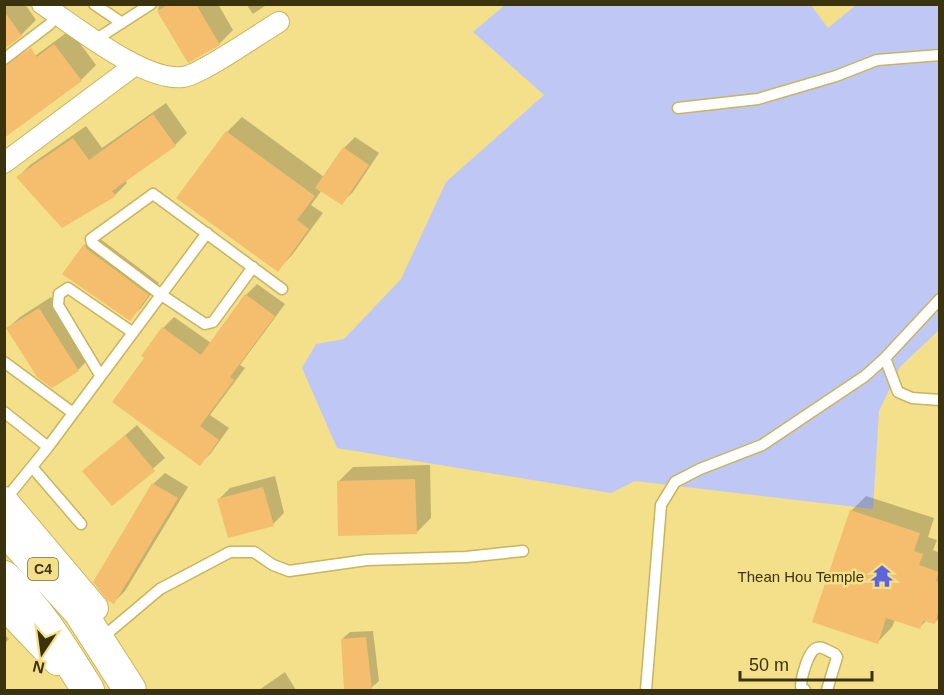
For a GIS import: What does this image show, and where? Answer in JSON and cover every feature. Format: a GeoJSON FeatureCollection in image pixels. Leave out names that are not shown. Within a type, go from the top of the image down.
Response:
{"type":"FeatureCollection","features":[{"type":"Feature","properties":{"kind":"main road","name":"C4"},"geometry":{"type":"LineString","coordinates":[[4,528],[80,612],[130,690]]}},
{"type":"Feature","properties":{"kind":"main road","name":"C4"},"geometry":{"type":"LineString","coordinates":[[4,577],[19,590],[51,631],[88,690]]}},
{"type":"Feature","properties":{"kind":"street"},"geometry":{"type":"LineString","coordinates":[[42,4],[135,64],[160,74],[184,77],[279,22]]}},
{"type":"Feature","properties":{"kind":"street"},"geometry":{"type":"LineString","coordinates":[[4,163],[135,64]]}},
{"type":"Feature","properties":{"kind":"street","name":"C4"},"geometry":{"type":"LineString","coordinates":[[5,500],[92,604],[109,632],[136,690]]}},
{"type":"Feature","properties":{"kind":"street"},"geometry":{"type":"LineString","coordinates":[[4,606],[46,648],[79,690]]}},
{"type":"Feature","properties":{"kind":"lane"},"geometry":{"type":"LineString","coordinates":[[94,4],[122,23]]}},
{"type":"Feature","properties":{"kind":"lane"},"geometry":{"type":"LineString","coordinates":[[95,40],[152,4]]}},
{"type":"Feature","properties":{"kind":"lane"},"geometry":{"type":"LineString","coordinates":[[4,59],[50,24]]}},
{"type":"Feature","properties":{"kind":"lane"},"geometry":{"type":"LineString","coordinates":[[678,108],[758,99],[836,76],[877,60],[939,55]]}},
{"type":"Feature","properties":{"kind":"lane"},"geometry":{"type":"LineString","coordinates":[[253,267],[213,322],[206,324],[160,294],[92,243],[91,238],[153,194],[207,233],[253,267],[282,289]]}},
{"type":"Feature","properties":{"kind":"lane"},"geometry":{"type":"LineString","coordinates":[[5,500],[33,467],[207,233]]}},
{"type":"Feature","properties":{"kind":"lane"},"geometry":{"type":"LineString","coordinates":[[100,375],[58,305],[59,294],[68,288],[132,332]]}},
{"type":"Feature","properties":{"kind":"lane"},"geometry":{"type":"LineString","coordinates":[[646,690],[662,505],[675,482],[700,468],[762,445],[865,376],[885,358],[939,299]]}},
{"type":"Feature","properties":{"kind":"lane"},"geometry":{"type":"LineString","coordinates":[[885,358],[898,392],[912,398],[939,400]]}},
{"type":"Feature","properties":{"kind":"lane"},"geometry":{"type":"LineString","coordinates":[[4,362],[73,413]]}},
{"type":"Feature","properties":{"kind":"lane"},"geometry":{"type":"LineString","coordinates":[[4,412],[48,447]]}},
{"type":"Feature","properties":{"kind":"lane"},"geometry":{"type":"LineString","coordinates":[[33,467],[81,524]]}},
{"type":"Feature","properties":{"kind":"lane"},"geometry":{"type":"LineString","coordinates":[[109,632],[160,589],[230,552],[254,552],[273,566],[289,571],[368,560],[466,557],[523,551]]}},
{"type":"Feature","properties":{"kind":"lane"},"geometry":{"type":"LineString","coordinates":[[805,690],[801,687],[805,667],[811,653],[819,647],[837,657],[827,690]]}},
{"type":"Feature","properties":{"kind":"shaded area"},"geometry":{"type":"Polygon","coordinates":[[[505,5],[811,5],[828,28],[856,5],[939,5],[939,330],[900,367],[879,411],[873,509],[635,481],[611,493],[337,448],[302,368],[316,344],[344,339],[401,279],[446,182],[544,95],[473,32],[505,5]]]}},
{"type":"Feature","properties":{"kind":"building"},"geometry":{"type":"Polygon","coordinates":[[[169,4],[196,4],[220,45],[188,63],[157,11],[169,4]]]}},
{"type":"Feature","properties":{"kind":"building"},"geometry":{"type":"Polygon","coordinates":[[[4,11],[22,36],[4,49],[4,11]]]}},
{"type":"Feature","properties":{"kind":"building"},"geometry":{"type":"Polygon","coordinates":[[[54,44],[82,81],[4,138],[4,66],[31,48],[37,57],[54,44]]]}},
{"type":"Feature","properties":{"kind":"building"},"geometry":{"type":"Polygon","coordinates":[[[153,114],[176,146],[112,191],[116,196],[62,228],[16,177],[73,138],[89,160],[153,114]]]}},
{"type":"Feature","properties":{"kind":"building"},"geometry":{"type":"Polygon","coordinates":[[[226,131],[315,196],[297,220],[309,229],[278,272],[176,198],[226,131]]]}},
{"type":"Feature","properties":{"kind":"building"},"geometry":{"type":"Polygon","coordinates":[[[343,147],[369,165],[342,205],[315,188],[343,147]]]}},
{"type":"Feature","properties":{"kind":"building"},"geometry":{"type":"Polygon","coordinates":[[[84,244],[87,249],[149,295],[130,321],[62,274],[84,244]]]}},
{"type":"Feature","properties":{"kind":"building"},"geometry":{"type":"Polygon","coordinates":[[[245,294],[275,316],[230,377],[234,380],[200,426],[219,440],[200,466],[112,402],[144,358],[141,356],[162,327],[201,355],[245,294]]]}},
{"type":"Feature","properties":{"kind":"building"},"geometry":{"type":"Polygon","coordinates":[[[39,308],[79,371],[52,388],[37,377],[6,328],[39,308]]]}},
{"type":"Feature","properties":{"kind":"building"},"geometry":{"type":"Polygon","coordinates":[[[125,435],[155,471],[112,506],[82,471],[125,435]]]}},
{"type":"Feature","properties":{"kind":"building"},"geometry":{"type":"Polygon","coordinates":[[[415,479],[417,534],[338,536],[337,481],[415,479]]]}},
{"type":"Feature","properties":{"kind":"building"},"geometry":{"type":"Polygon","coordinates":[[[152,483],[178,498],[114,604],[107,600],[93,582],[152,483]]]}},
{"type":"Feature","properties":{"kind":"building"},"geometry":{"type":"Polygon","coordinates":[[[263,487],[274,526],[228,538],[217,499],[263,487]]]}},
{"type":"Feature","properties":{"kind":"building","name":"Thean Hou Temple"},"geometry":{"type":"Polygon","coordinates":[[[850,510],[920,533],[914,551],[923,554],[919,565],[939,572],[936,581],[939,582],[939,609],[935,624],[923,621],[920,629],[886,618],[878,644],[812,622],[850,510]]]}},
{"type":"Feature","properties":{"kind":"building"},"geometry":{"type":"Polygon","coordinates":[[[366,637],[372,690],[344,690],[341,639],[366,637]]]}},
{"type":"Feature","properties":{"kind":"place","name":"Thean Hou Temple"},"geometry":{"type":"Point","coordinates":[882,576]}}]}
